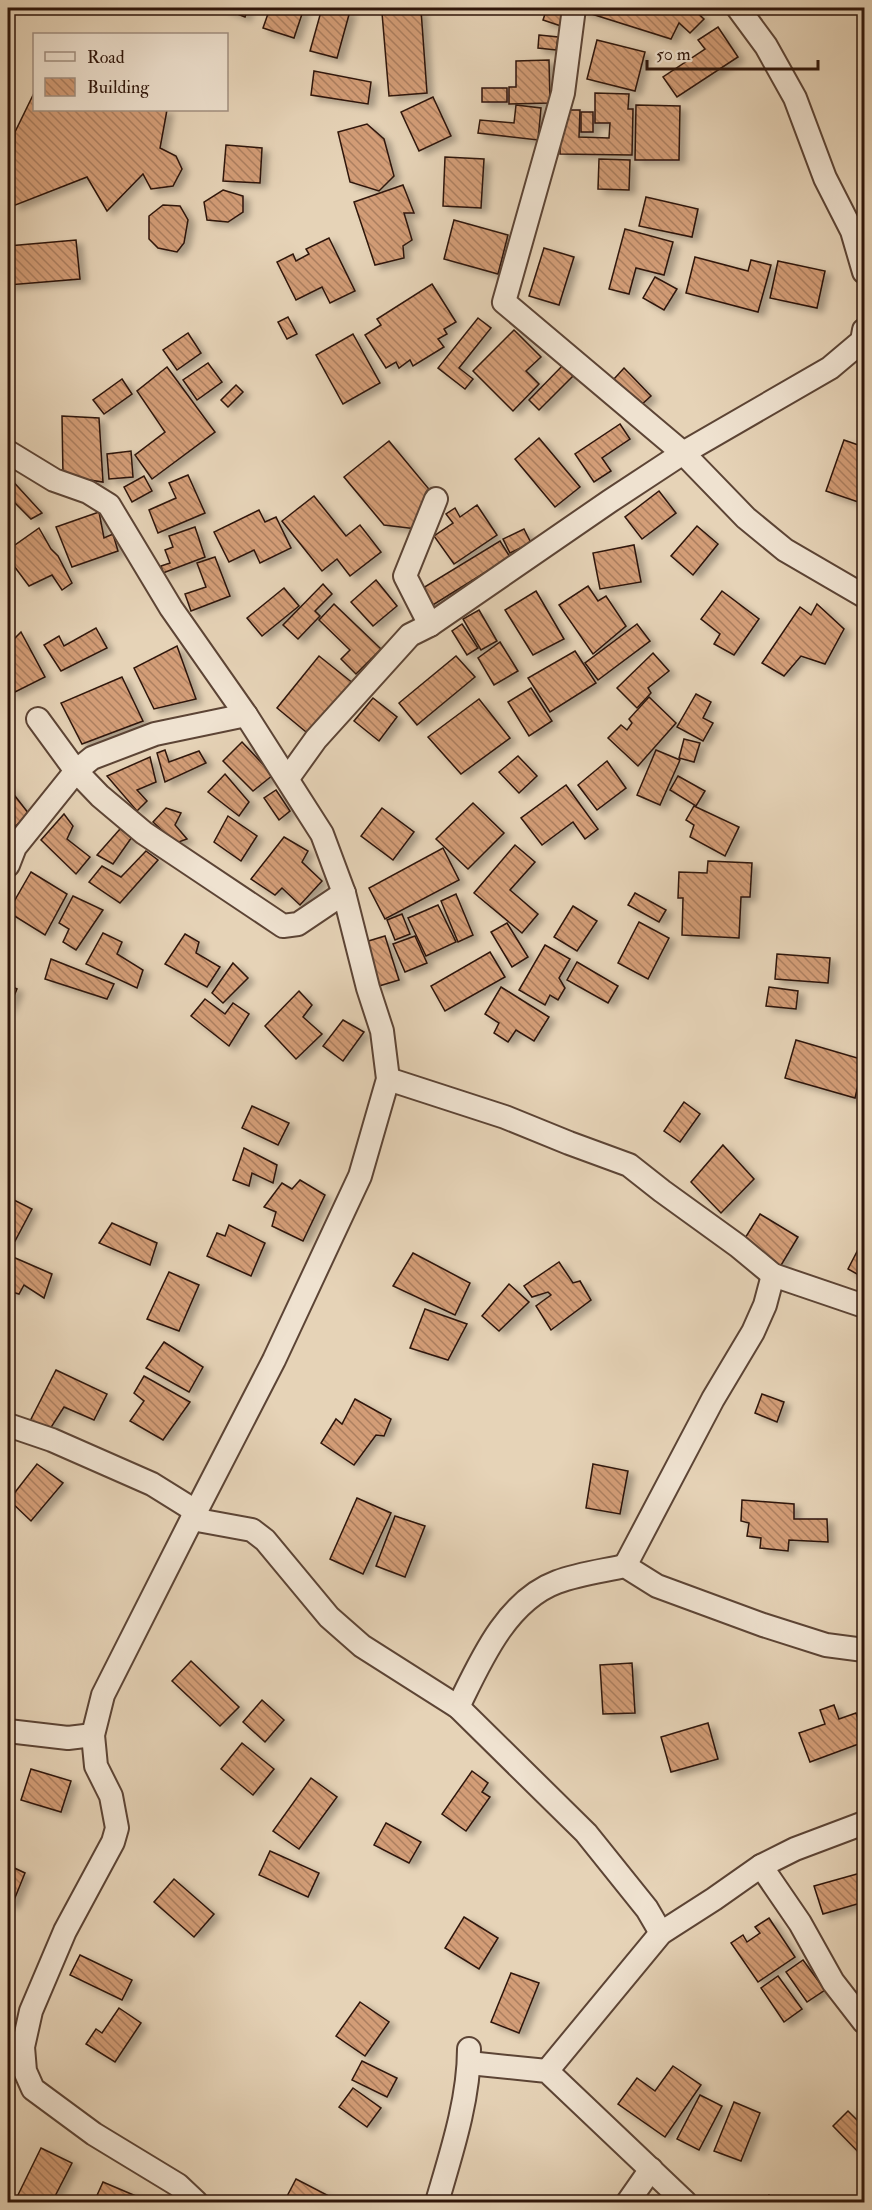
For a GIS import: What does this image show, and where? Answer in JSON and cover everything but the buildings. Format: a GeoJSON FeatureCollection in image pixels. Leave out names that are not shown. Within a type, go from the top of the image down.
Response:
{"type":"FeatureCollection","features":[{"type":"Feature","properties":{"kind":"street"},"geometry":{"type":"LineString","coordinates":[[574,8],[563,93],[504,302],[683,453],[746,518],[785,550],[864,596]]}},
{"type":"Feature","properties":{"kind":"street"},"geometry":{"type":"LineString","coordinates":[[738,8],[766,46],[795,98],[825,178],[852,231],[864,272]]}},
{"type":"Feature","properties":{"kind":"street"},"geometry":{"type":"LineString","coordinates":[[288,778],[316,739],[410,635],[430,625],[683,453],[830,368],[862,341],[864,330]]}},
{"type":"Feature","properties":{"kind":"street"},"geometry":{"type":"LineString","coordinates":[[8,452],[54,480],[88,492],[109,505],[171,608],[246,715],[322,834],[344,892],[368,988],[382,1031],[388,1078],[360,1176],[274,1360],[103,1695],[93,1735],[96,1766],[111,1796],[117,1828],[113,1842],[65,1931],[31,2011],[23,2047],[25,2071],[33,2090],[94,2134],[178,2185],[196,2202]]}},
{"type":"Feature","properties":{"kind":"street"},"geometry":{"type":"LineString","coordinates":[[430,625],[405,576],[436,499]]}},
{"type":"Feature","properties":{"kind":"street"},"geometry":{"type":"LineString","coordinates":[[8,865],[15,847],[76,771],[92,758],[155,734],[246,715]]}},
{"type":"Feature","properties":{"kind":"street"},"geometry":{"type":"LineString","coordinates":[[38,719],[76,771],[100,796],[144,833],[283,926],[298,924],[344,892]]}},
{"type":"Feature","properties":{"kind":"street"},"geometry":{"type":"LineString","coordinates":[[388,1078],[506,1117],[629,1165],[773,1275],[864,1306]]}},
{"type":"Feature","properties":{"kind":"street"},"geometry":{"type":"LineString","coordinates":[[625,1566],[702,1420],[753,1332],[765,1305],[773,1275]]}},
{"type":"Feature","properties":{"kind":"street"},"geometry":{"type":"LineString","coordinates":[[8,1425],[52,1440],[152,1484],[194,1515],[252,1530],[265,1540],[329,1617],[362,1646],[458,1707],[586,1833],[647,1910],[661,1932]]}},
{"type":"Feature","properties":{"kind":"street"},"geometry":{"type":"LineString","coordinates":[[458,1707],[484,1654],[504,1623],[534,1595],[555,1582],[625,1566],[657,1586],[764,1625],[826,1645],[864,1650]]}},
{"type":"Feature","properties":{"kind":"street"},"geometry":{"type":"LineString","coordinates":[[8,1731],[68,1738],[93,1735]]}},
{"type":"Feature","properties":{"kind":"street"},"geometry":{"type":"LineString","coordinates":[[547,2071],[661,1932],[761,1866],[864,1822]]}},
{"type":"Feature","properties":{"kind":"street"},"geometry":{"type":"LineString","coordinates":[[761,1866],[800,1923],[833,1982],[864,2022]]}},
{"type":"Feature","properties":{"kind":"street"},"geometry":{"type":"LineString","coordinates":[[437,2202],[456,2135],[469,2055],[547,2071],[686,2202]]}},
{"type":"Feature","properties":{"kind":"street"},"geometry":{"type":"LineString","coordinates":[[628,2202],[651,2169]]}}]}
